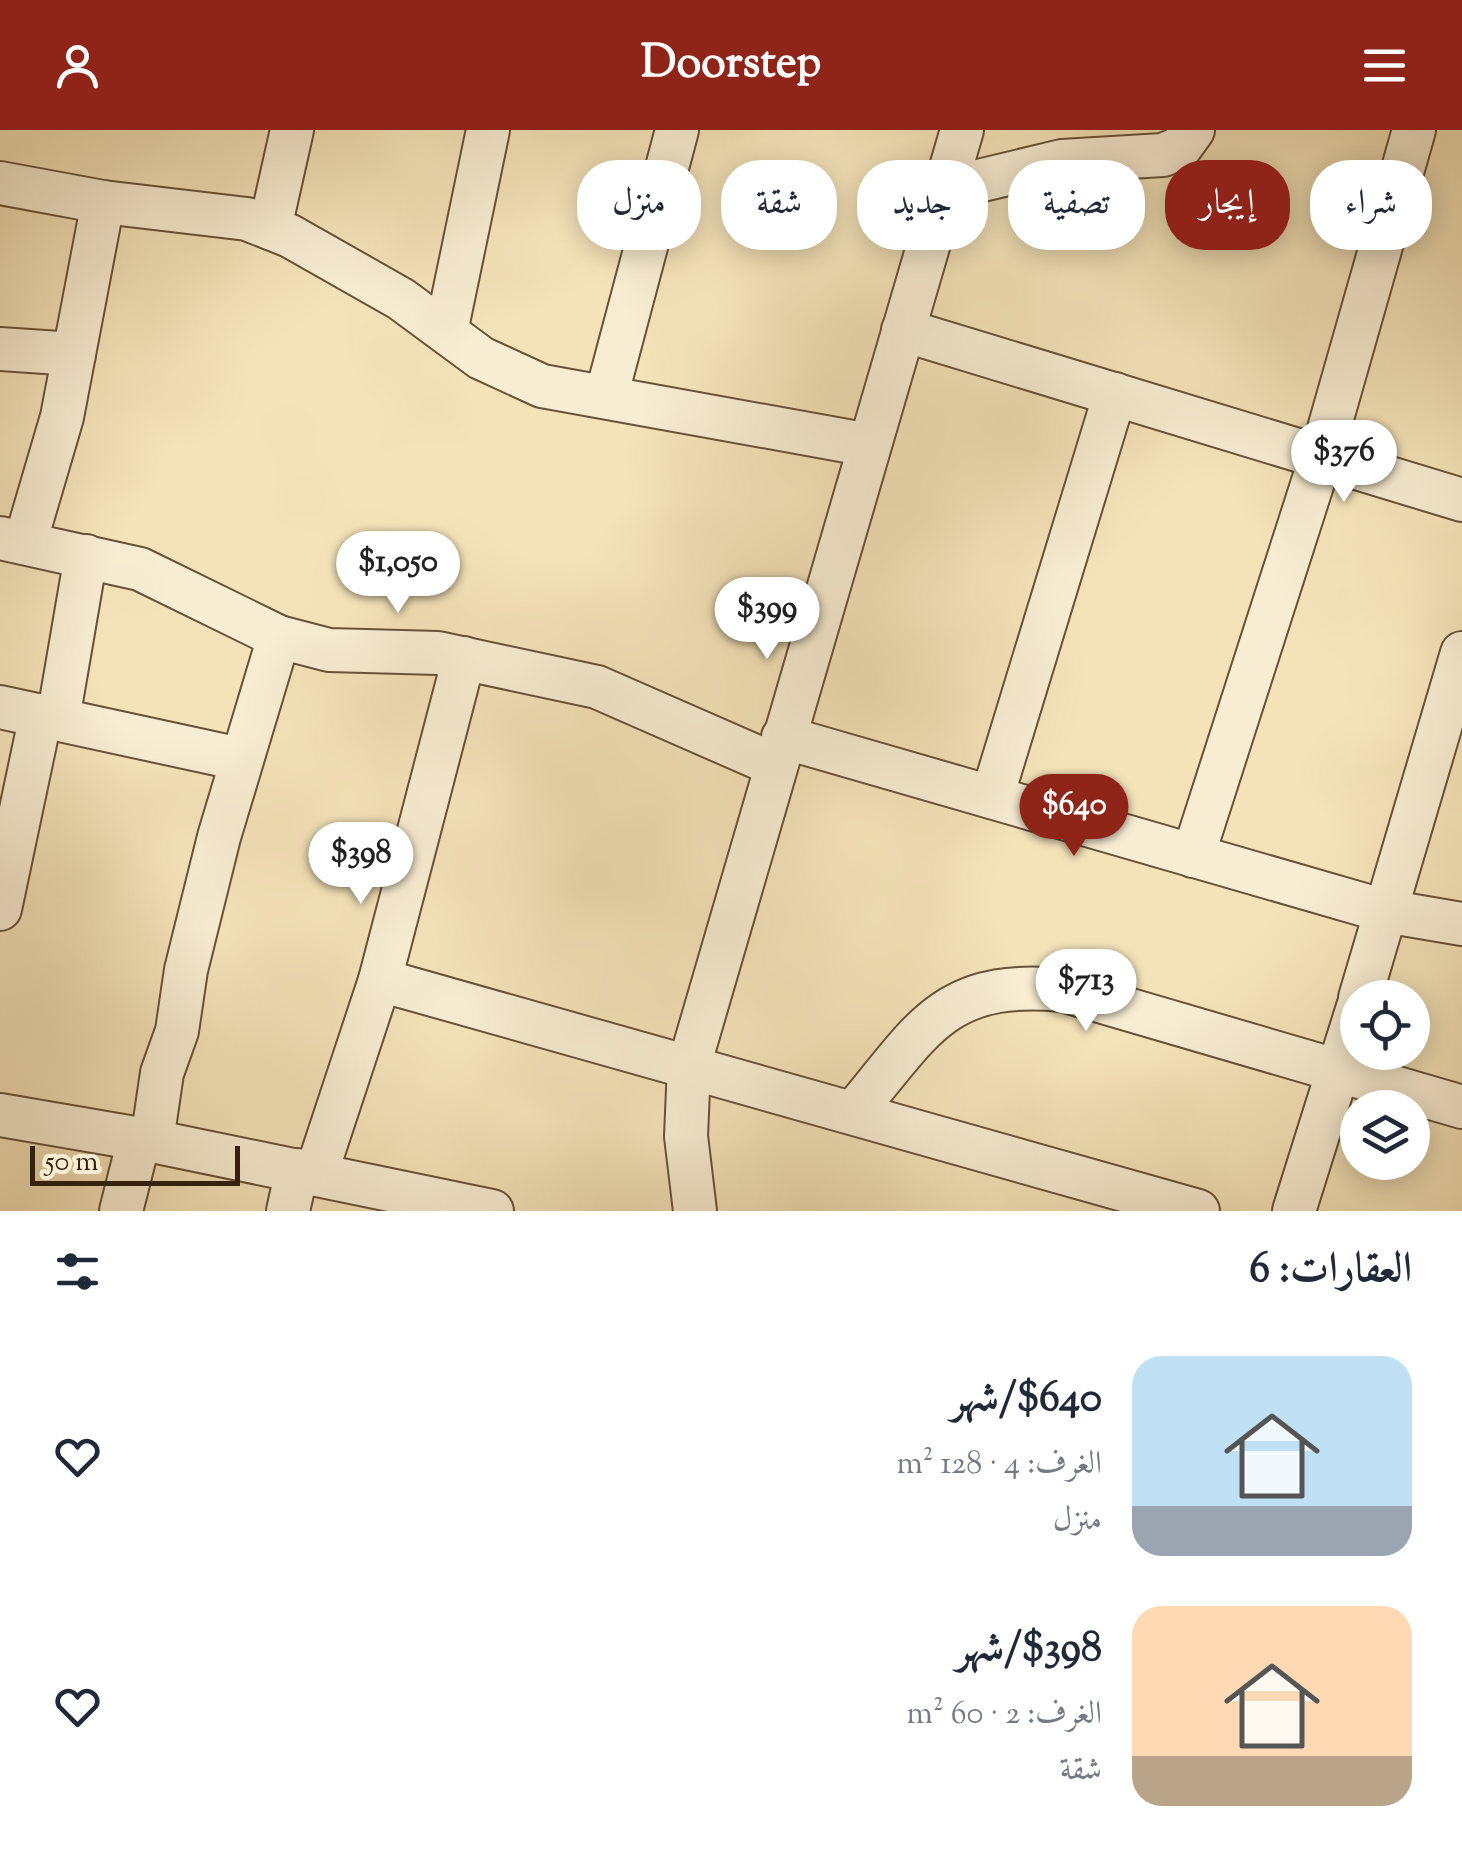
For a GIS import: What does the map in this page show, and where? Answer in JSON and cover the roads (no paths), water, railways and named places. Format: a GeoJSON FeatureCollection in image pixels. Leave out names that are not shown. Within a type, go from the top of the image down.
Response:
{"type":"FeatureCollection","features":[{"type":"Feature","properties":{"kind":"street"},"geometry":{"type":"LineString","coordinates":[[270,228],[292,130]]}},
{"type":"Feature","properties":{"kind":"street"},"geometry":{"type":"LineString","coordinates":[[446,332],[488,130]]}},
{"type":"Feature","properties":{"kind":"street"},"geometry":{"type":"LineString","coordinates":[[606,397],[677,130]]}},
{"type":"Feature","properties":{"kind":"street"},"geometry":{"type":"LineString","coordinates":[[953,160],[962,130]]}},
{"type":"Feature","properties":{"kind":"street"},"geometry":{"type":"LineString","coordinates":[[988,179],[1062,161],[1163,155],[1180,148],[1193,130]]}},
{"type":"Feature","properties":{"kind":"street"},"geometry":{"type":"LineString","coordinates":[[1193,856],[1322,458],[1414,130]]}},
{"type":"Feature","properties":{"kind":"street"},"geometry":{"type":"LineString","coordinates":[[0,183],[103,202],[247,219],[401,299],[481,358],[542,386],[869,445]]}},
{"type":"Feature","properties":{"kind":"street"},"geometry":{"type":"LineString","coordinates":[[103,202],[62,417],[12,541],[140,569],[279,637],[329,650],[464,658],[596,688],[779,751],[992,797],[1385,911],[1462,924]]}},
{"type":"Feature","properties":{"kind":"street"},"geometry":{"type":"LineString","coordinates":[[695,1211],[686,1136],[689,1066],[927,250]]}},
{"type":"Feature","properties":{"kind":"street"},"geometry":{"type":"LineString","coordinates":[[903,330],[1462,500]]}},
{"type":"Feature","properties":{"kind":"street"},"geometry":{"type":"LineString","coordinates":[[0,349],[74,354]]}},
{"type":"Feature","properties":{"kind":"street"},"geometry":{"type":"LineString","coordinates":[[992,797],[1114,394]]}},
{"type":"Feature","properties":{"kind":"street"},"geometry":{"type":"LineString","coordinates":[[0,909],[33,714],[86,556]]}},
{"type":"Feature","properties":{"kind":"street"},"geometry":{"type":"LineString","coordinates":[[121,1211],[177,1031],[186,970],[240,759],[279,637]]}},
{"type":"Feature","properties":{"kind":"street"},"geometry":{"type":"LineString","coordinates":[[1365,980],[1385,911],[1453,717],[1462,653]]}},
{"type":"Feature","properties":{"kind":"street"},"geometry":{"type":"LineString","coordinates":[[288,1211],[380,980],[464,658]]}},
{"type":"Feature","properties":{"kind":"street"},"geometry":{"type":"LineString","coordinates":[[33,714],[240,759]]}},
{"type":"Feature","properties":{"kind":"street"},"geometry":{"type":"LineString","coordinates":[[380,980],[1198,1211]]}},
{"type":"Feature","properties":{"kind":"street"},"geometry":{"type":"LineString","coordinates":[[853,1113],[930,1022],[958,1001],[988,990],[1023,986],[1062,990],[1462,1108]]}},
{"type":"Feature","properties":{"kind":"street"},"geometry":{"type":"LineString","coordinates":[[1294,1211],[1340,1068]]}},
{"type":"Feature","properties":{"kind":"street"},"geometry":{"type":"LineString","coordinates":[[0,1116],[306,1172],[492,1211]]}}]}
